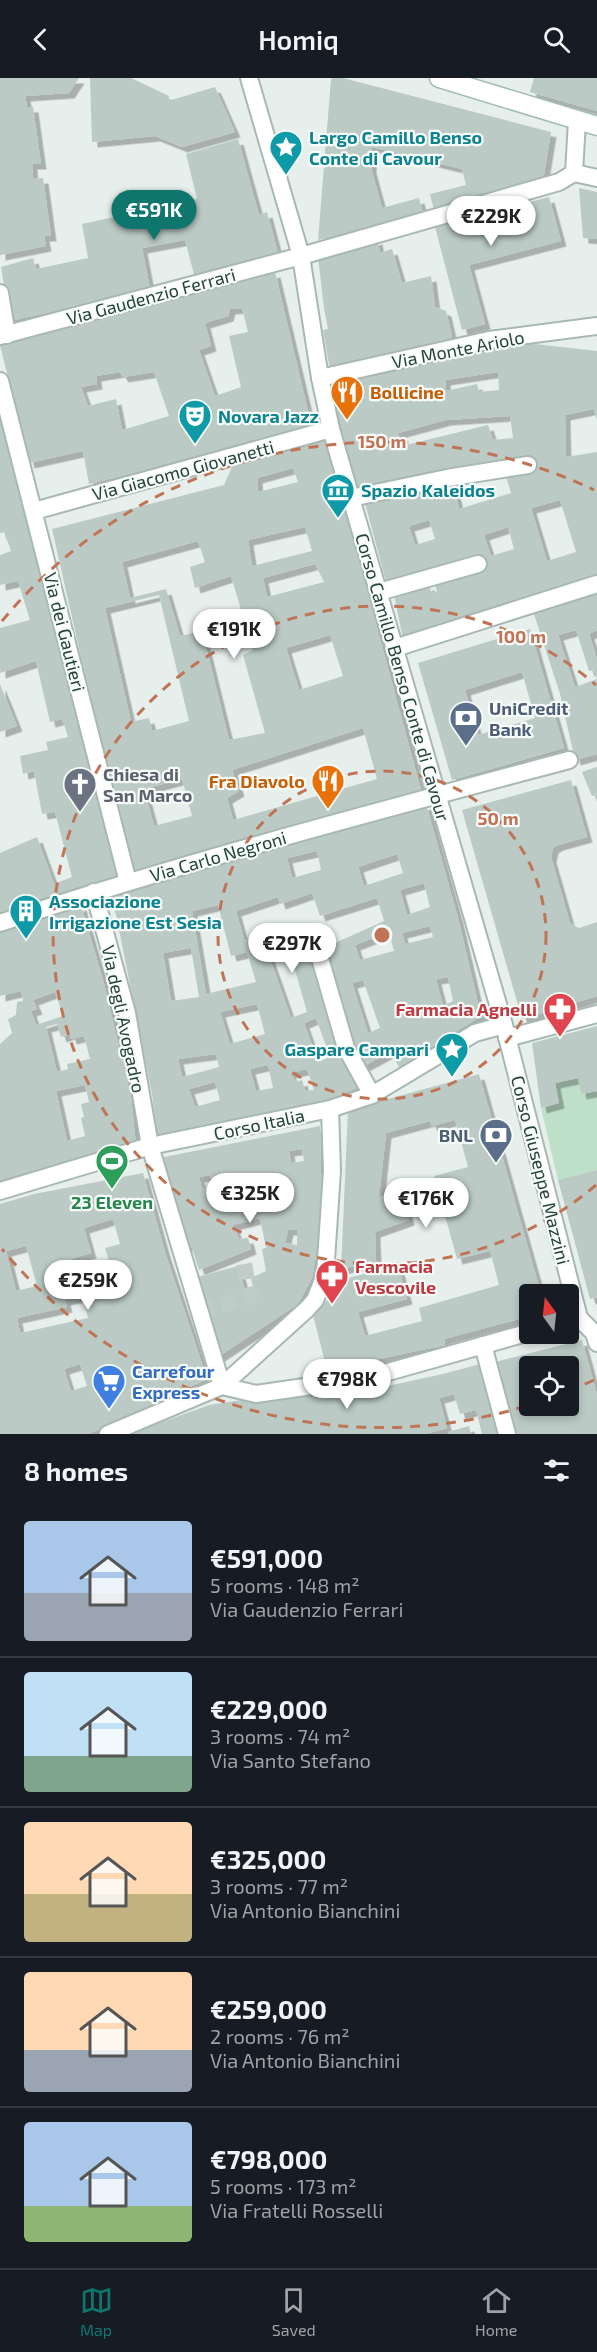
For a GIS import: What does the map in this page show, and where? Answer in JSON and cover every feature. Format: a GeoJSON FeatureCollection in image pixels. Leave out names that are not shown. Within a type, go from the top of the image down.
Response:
{"type":"FeatureCollection","features":[{"type":"Feature","properties":{"kind":"street","name":"Corso Camillo Benso Conte di Cavour"},"geometry":{"type":"LineString","coordinates":[[249,78],[301,256],[326,430],[351,498],[506,1031]]}},
{"type":"Feature","properties":{"kind":"street"},"geometry":{"type":"LineString","coordinates":[[439,78],[597,126]]}},
{"type":"Feature","properties":{"kind":"street"},"geometry":{"type":"LineString","coordinates":[[577,121],[574,173],[597,178]]}},
{"type":"Feature","properties":{"kind":"street","name":"Via Gaudenzio Ferrari"},"geometry":{"type":"LineString","coordinates":[[3,336],[301,256],[559,182],[574,173]]}},
{"type":"Feature","properties":{"kind":"street"},"geometry":{"type":"LineString","coordinates":[[0,293],[3,336]]}},
{"type":"Feature","properties":{"kind":"street","name":"Via Monte Ariolo"},"geometry":{"type":"LineString","coordinates":[[320,378],[489,340],[597,326]]}},
{"type":"Feature","properties":{"kind":"street","name":"Via dei Gautieri"},"geometry":{"type":"LineString","coordinates":[[0,381],[128,882]]}},
{"type":"Feature","properties":{"kind":"street","name":"Via Giacomo Giovanetti"},"geometry":{"type":"LineString","coordinates":[[34,511],[326,430]]}},
{"type":"Feature","properties":{"kind":"street"},"geometry":{"type":"LineString","coordinates":[[351,498],[447,478],[528,465]]}},
{"type":"Feature","properties":{"kind":"street"},"geometry":{"type":"LineString","coordinates":[[379,592],[478,564]]}},
{"type":"Feature","properties":{"kind":"street"},"geometry":{"type":"LineString","coordinates":[[395,648],[597,584]]}},
{"type":"Feature","properties":{"kind":"street","name":"Via Carlo Negroni"},"geometry":{"type":"LineString","coordinates":[[0,923],[128,882],[569,760]]}},
{"type":"Feature","properties":{"kind":"street","name":"Via degli Avogadro"},"geometry":{"type":"LineString","coordinates":[[94,892],[127,1012],[150,1146],[222,1386]]}},
{"type":"Feature","properties":{"kind":"street"},"geometry":{"type":"LineString","coordinates":[[313,933],[346,1048],[372,1095]]}},
{"type":"Feature","properties":{"kind":"street","name":"Corso Italia"},"geometry":{"type":"LineString","coordinates":[[0,1191],[150,1146],[330,1109],[372,1095],[475,1034],[506,1031],[597,1014]]}},
{"type":"Feature","properties":{"kind":"street","name":"Corso Giuseppe Mazzini"},"geometry":{"type":"LineString","coordinates":[[506,1031],[566,1284]]}},
{"type":"Feature","properties":{"kind":"street"},"geometry":{"type":"LineString","coordinates":[[108,1434],[222,1386],[307,1310],[315,1300],[325,1275],[332,1172],[330,1109]]}},
{"type":"Feature","properties":{"kind":"street"},"geometry":{"type":"LineString","coordinates":[[579,1318],[597,1313]]}},
{"type":"Feature","properties":{"kind":"street","name":"Corso Giuseppe Mazzini"},"geometry":{"type":"LineString","coordinates":[[579,1322],[594,1333],[597,1343]]}},
{"type":"Feature","properties":{"kind":"street"},"geometry":{"type":"LineString","coordinates":[[222,1386],[256,1394],[367,1378],[519,1335]]}},
{"type":"Feature","properties":{"kind":"street"},"geometry":{"type":"LineString","coordinates":[[483,1345],[507,1434]]}},
{"type":"Feature","properties":{"kind":"green space"},"geometry":{"type":"Polygon","coordinates":[[[578,1078],[581,1094],[597,1091],[597,1170],[558,1180],[541,1108],[559,1103],[555,1083],[578,1078]]]}},
{"type":"Feature","properties":{"kind":"building"},"geometry":{"type":"Polygon","coordinates":[[[0,78],[79,78],[69,93],[25,96],[27,107],[33,107],[41,164],[32,164],[33,179],[43,178],[51,236],[44,236],[46,246],[0,255],[0,78]]]}},
{"type":"Feature","properties":{"kind":"building"},"geometry":{"type":"Polygon","coordinates":[[[90,78],[131,78],[169,96],[168,101],[215,87],[235,132],[182,147],[155,136],[92,142],[90,78]]]}},
{"type":"Feature","properties":{"kind":"building"},"geometry":{"type":"Polygon","coordinates":[[[343,78],[551,132],[543,180],[434,210],[430,194],[466,185],[462,169],[372,147],[371,168],[382,208],[419,198],[423,213],[318,240],[331,79],[343,78]]]}},
{"type":"Feature","properties":{"kind":"building"},"geometry":{"type":"Polygon","coordinates":[[[534,78],[597,78],[597,111],[530,92],[534,78]]]}},
{"type":"Feature","properties":{"kind":"building"},"geometry":{"type":"Polygon","coordinates":[[[238,139],[259,215],[267,212],[279,257],[195,278],[185,240],[142,248],[150,289],[10,321],[1,267],[33,258],[36,269],[88,258],[82,224],[197,199],[186,154],[238,139]]]}},
{"type":"Feature","properties":{"kind":"building"},"geometry":{"type":"Polygon","coordinates":[[[579,188],[597,192],[597,239],[583,238],[579,188]]]}},
{"type":"Feature","properties":{"kind":"building"},"geometry":{"type":"Polygon","coordinates":[[[549,197],[561,241],[469,265],[485,324],[462,330],[435,227],[549,197]]]}},
{"type":"Feature","properties":{"kind":"building"},"geometry":{"type":"Polygon","coordinates":[[[377,239],[380,253],[392,249],[402,283],[431,276],[435,307],[446,311],[452,337],[444,346],[330,370],[323,330],[328,329],[318,257],[377,239]]]}},
{"type":"Feature","properties":{"kind":"building"},"geometry":{"type":"Polygon","coordinates":[[[275,272],[312,428],[89,484],[83,451],[29,463],[0,345],[275,272]],[[242,308],[230,309],[228,316],[205,323],[211,346],[199,350],[215,396],[241,387],[229,336],[248,332],[242,308]],[[120,372],[96,376],[97,384],[81,387],[88,406],[116,399],[122,430],[169,416],[154,372],[123,377],[120,372]]]}},
{"type":"Feature","properties":{"kind":"building"},"geometry":{"type":"Polygon","coordinates":[[[517,342],[597,351],[597,420],[594,409],[565,415],[566,457],[597,452],[597,578],[403,639],[393,590],[424,582],[425,586],[429,585],[431,593],[437,592],[434,580],[484,568],[480,557],[386,582],[365,503],[452,479],[459,509],[511,493],[505,473],[533,470],[532,459],[358,491],[326,385],[517,342]],[[498,372],[445,380],[446,391],[477,384],[479,392],[499,390],[498,372]],[[510,416],[446,420],[398,433],[402,446],[488,425],[493,440],[513,438],[510,416]],[[560,500],[531,508],[547,561],[576,552],[560,500]],[[429,520],[409,526],[415,545],[435,539],[429,520]],[[508,527],[484,535],[491,556],[514,549],[508,527]]]}},
{"type":"Feature","properties":{"kind":"building"},"geometry":{"type":"Polygon","coordinates":[[[0,403],[121,880],[0,917],[0,853],[37,837],[54,884],[72,877],[55,812],[42,814],[34,771],[23,774],[20,756],[48,750],[46,742],[68,737],[65,727],[62,719],[50,722],[36,661],[0,673],[0,628],[30,620],[18,581],[0,585],[0,555],[11,551],[4,532],[0,533],[0,403]]]}},
{"type":"Feature","properties":{"kind":"building"},"geometry":{"type":"Polygon","coordinates":[[[325,436],[421,790],[130,874],[52,529],[224,485],[234,462],[325,436]],[[293,468],[257,478],[258,492],[298,482],[293,468]],[[305,527],[248,540],[252,566],[312,551],[305,527]],[[198,541],[122,562],[130,598],[166,589],[180,636],[202,631],[229,740],[265,733],[243,655],[253,650],[231,576],[195,588],[190,567],[205,562],[198,541]],[[315,564],[263,578],[267,597],[324,582],[315,564]],[[159,595],[105,608],[131,722],[149,718],[152,731],[189,721],[159,595]],[[330,635],[286,648],[299,690],[343,676],[330,635]],[[363,728],[232,770],[239,791],[227,798],[233,820],[377,779],[363,728]],[[182,779],[144,789],[154,826],[192,816],[182,779]]]}},
{"type":"Feature","properties":{"kind":"building"},"geometry":{"type":"Polygon","coordinates":[[[597,593],[597,630],[589,634],[597,659],[597,679],[597,754],[575,760],[560,694],[534,614],[597,593]],[[576,630],[558,635],[575,687],[597,679],[594,670],[589,671],[576,630]]]}},
{"type":"Feature","properties":{"kind":"building"},"geometry":{"type":"Polygon","coordinates":[[[530,629],[564,748],[452,780],[418,663],[530,629]],[[522,672],[465,690],[478,735],[535,718],[522,672]]]}},
{"type":"Feature","properties":{"kind":"building"},"geometry":{"type":"Polygon","coordinates":[[[0,684],[17,726],[0,732],[0,684]]]}},
{"type":"Feature","properties":{"kind":"building"},"geometry":{"type":"Polygon","coordinates":[[[597,767],[597,795],[592,796],[582,772],[597,767]]]}},
{"type":"Feature","properties":{"kind":"building"},"geometry":{"type":"Polygon","coordinates":[[[571,780],[587,837],[558,845],[553,848],[551,857],[570,923],[579,928],[597,922],[597,996],[522,1019],[462,810],[571,780]]]}},
{"type":"Feature","properties":{"kind":"building"},"geometry":{"type":"Polygon","coordinates":[[[426,804],[458,918],[481,1016],[399,1067],[390,1052],[362,1067],[353,1052],[325,953],[326,947],[384,921],[377,898],[320,916],[312,893],[280,904],[278,897],[236,911],[244,940],[262,936],[291,1018],[307,1012],[283,928],[303,923],[361,1086],[311,1108],[158,1141],[152,1094],[112,895],[426,804]],[[317,851],[287,858],[292,878],[321,870],[317,851]],[[397,854],[358,867],[364,886],[403,873],[397,854]],[[424,883],[400,890],[407,915],[430,907],[424,883]],[[218,905],[192,911],[206,994],[256,982],[247,952],[231,956],[218,905]],[[430,926],[402,933],[405,944],[433,937],[430,926]],[[389,932],[355,945],[360,960],[394,951],[389,932]],[[191,948],[163,953],[171,1001],[199,997],[191,948]],[[448,977],[436,979],[443,1006],[453,1001],[448,977]],[[363,980],[352,983],[368,1033],[380,1028],[363,980]],[[257,1004],[220,1012],[230,1044],[265,1034],[257,1004]],[[316,1018],[304,1023],[318,1062],[330,1057],[316,1018]],[[216,1054],[178,1059],[182,1077],[219,1067],[216,1054]],[[268,1065],[250,1069],[256,1091],[273,1088],[268,1065]],[[307,1069],[290,1073],[296,1082],[302,1080],[305,1091],[314,1090],[307,1069]],[[215,1082],[189,1089],[195,1107],[220,1100],[215,1082]]]}},
{"type":"Feature","properties":{"kind":"building"},"geometry":{"type":"Polygon","coordinates":[[[81,905],[104,984],[131,1097],[136,1146],[0,1182],[0,1044],[12,1033],[8,1019],[16,1015],[17,1002],[23,1001],[21,991],[0,996],[0,927],[81,905]],[[55,992],[33,1000],[37,1009],[31,1011],[36,1025],[63,1016],[55,992]],[[57,1024],[46,1027],[57,1072],[68,1069],[67,1064],[90,1059],[84,1036],[71,1039],[70,1034],[61,1037],[57,1024]],[[85,1085],[56,1091],[67,1141],[85,1136],[81,1104],[89,1102],[85,1085]]]}},
{"type":"Feature","properties":{"kind":"building"},"geometry":{"type":"Polygon","coordinates":[[[597,1026],[597,1091],[581,1094],[578,1078],[555,1083],[559,1103],[541,1108],[532,1043],[597,1026]]]}},
{"type":"Feature","properties":{"kind":"building"},"geometry":{"type":"Polygon","coordinates":[[[479,1074],[538,1284],[519,1284],[519,1319],[444,1339],[445,1345],[327,1370],[313,1315],[348,1278],[398,1265],[407,1299],[358,1312],[365,1336],[422,1321],[419,1308],[499,1285],[490,1251],[457,1259],[434,1176],[468,1167],[455,1120],[432,1126],[430,1121],[386,1133],[379,1197],[402,1191],[409,1220],[375,1232],[376,1261],[341,1269],[348,1110],[479,1074]]]}},
{"type":"Feature","properties":{"kind":"building"},"geometry":{"type":"Polygon","coordinates":[[[320,1126],[322,1220],[312,1278],[298,1304],[218,1357],[197,1277],[238,1266],[246,1295],[254,1293],[251,1278],[266,1271],[262,1249],[266,1248],[260,1218],[233,1225],[239,1239],[248,1238],[251,1249],[199,1270],[191,1245],[184,1247],[159,1158],[320,1126]],[[302,1149],[289,1151],[291,1163],[304,1161],[302,1149]],[[210,1175],[199,1177],[202,1189],[213,1186],[210,1175]],[[271,1179],[249,1183],[250,1191],[262,1190],[265,1206],[273,1204],[271,1179]],[[288,1230],[285,1243],[297,1245],[297,1230],[288,1230]]]}},
{"type":"Feature","properties":{"kind":"building"},"geometry":{"type":"Polygon","coordinates":[[[597,1170],[597,1297],[590,1299],[558,1180],[597,1170]]]}},
{"type":"Feature","properties":{"kind":"building"},"geometry":{"type":"Polygon","coordinates":[[[143,1173],[165,1252],[207,1379],[89,1434],[0,1434],[0,1204],[34,1194],[143,1173]],[[113,1219],[84,1228],[91,1253],[71,1259],[75,1274],[110,1264],[105,1248],[120,1244],[113,1219]],[[26,1246],[6,1251],[16,1291],[37,1286],[26,1246]],[[83,1296],[65,1300],[67,1307],[17,1318],[20,1333],[88,1318],[83,1296]],[[80,1364],[64,1369],[71,1391],[87,1386],[80,1364]]]}},
{"type":"Feature","properties":{"kind":"building"},"geometry":{"type":"Polygon","coordinates":[[[582,1340],[597,1395],[597,1434],[512,1434],[491,1363],[566,1344],[579,1344],[579,1341],[582,1340]]]}},
{"type":"Feature","properties":{"kind":"building"},"geometry":{"type":"Polygon","coordinates":[[[484,1363],[503,1434],[482,1434],[476,1410],[460,1414],[454,1394],[439,1398],[447,1428],[425,1434],[129,1434],[209,1405],[353,1383],[355,1393],[484,1363]]]}},
{"type":"Feature","properties":{"kind":"building"},"geometry":{"type":"Polygon","coordinates":[[[469,1426],[471,1434],[449,1434],[448,1432],[469,1426]]]}},
{"type":"Feature","properties":{"kind":"tunnel"},"geometry":{"type":"LineString","coordinates":[[198,1311],[250,1297],[244,1264]]}},
{"type":"Feature","properties":{"kind":"place","name":"Largo Camillo Benso Conte di Cavour"},"geometry":{"type":"Point","coordinates":[286,176]}},
{"type":"Feature","properties":{"kind":"place","name":"Bollicine"},"geometry":{"type":"Point","coordinates":[347,421]}},
{"type":"Feature","properties":{"kind":"place","name":"Novara Jazz"},"geometry":{"type":"Point","coordinates":[195,445]}},
{"type":"Feature","properties":{"kind":"place","name":"Spazio Kaleidos"},"geometry":{"type":"Point","coordinates":[338,519]}},
{"type":"Feature","properties":{"kind":"place","name":"UniCredit Bank"},"geometry":{"type":"Point","coordinates":[466,747]}},
{"type":"Feature","properties":{"kind":"place","name":"Fra Diavolo"},"geometry":{"type":"Point","coordinates":[328,810]}},
{"type":"Feature","properties":{"kind":"place","name":"Chiesa di San Marco"},"geometry":{"type":"Point","coordinates":[80,813]}},
{"type":"Feature","properties":{"kind":"place","name":"Associazione Irrigazione Est Sesia"},"geometry":{"type":"Point","coordinates":[26,940]}},
{"type":"Feature","properties":{"kind":"place","name":"Farmacia Agnelli"},"geometry":{"type":"Point","coordinates":[560,1038]}},
{"type":"Feature","properties":{"kind":"place","name":"Gaspare Campari"},"geometry":{"type":"Point","coordinates":[452,1078]}},
{"type":"Feature","properties":{"kind":"place","name":"BNL"},"geometry":{"type":"Point","coordinates":[496,1164]}},
{"type":"Feature","properties":{"kind":"place","name":"23 Eleven"},"geometry":{"type":"Point","coordinates":[112,1190]}},
{"type":"Feature","properties":{"kind":"place","name":"Farmacia Vescovile"},"geometry":{"type":"Point","coordinates":[332,1305]}},
{"type":"Feature","properties":{"kind":"place","name":"Carrefour Express"},"geometry":{"type":"Point","coordinates":[109,1410]}}]}
